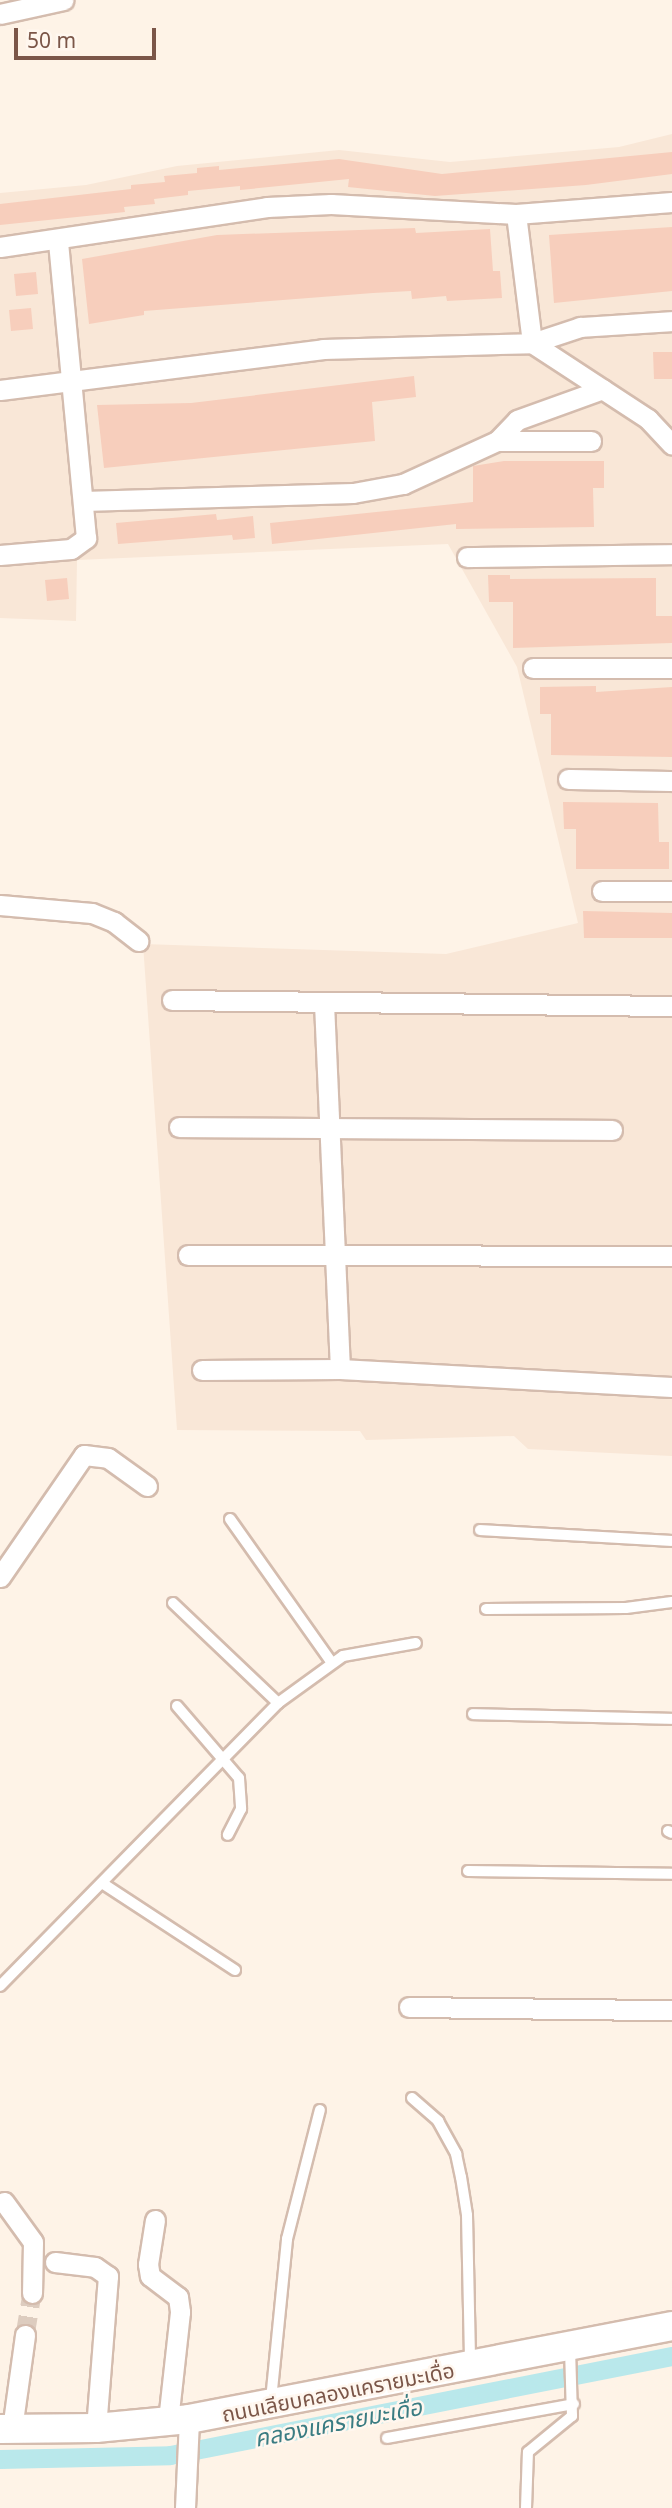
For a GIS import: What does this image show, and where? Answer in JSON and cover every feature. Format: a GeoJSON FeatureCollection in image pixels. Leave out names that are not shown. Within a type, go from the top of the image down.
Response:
{"type":"FeatureCollection","features":[{"type":"Feature","properties":{"kind":"street"},"geometry":{"type":"LineString","coordinates":[[0,14],[63,0]]}},
{"type":"Feature","properties":{"kind":"street"},"geometry":{"type":"LineString","coordinates":[[0,247],[58,241],[267,207],[331,204],[516,214],[672,202]]}},
{"type":"Feature","properties":{"kind":"street"},"geometry":{"type":"LineString","coordinates":[[516,214],[532,343],[648,419],[672,445]]}},
{"type":"Feature","properties":{"kind":"street"},"geometry":{"type":"LineString","coordinates":[[0,555],[81,545],[86,538],[73,377],[58,241]]}},
{"type":"Feature","properties":{"kind":"street"},"geometry":{"type":"LineString","coordinates":[[0,390],[73,377],[323,349],[532,343],[580,327],[672,321]]}},
{"type":"Feature","properties":{"kind":"street"},"geometry":{"type":"LineString","coordinates":[[497,442],[517,420],[603,389]]}},
{"type":"Feature","properties":{"kind":"street"},"geometry":{"type":"LineString","coordinates":[[83,501],[354,493],[403,484],[497,442],[591,441]]}},
{"type":"Feature","properties":{"kind":"street"},"geometry":{"type":"LineString","coordinates":[[467,557],[672,554]]}},
{"type":"Feature","properties":{"kind":"street"},"geometry":{"type":"LineString","coordinates":[[533,668],[672,668]]}},
{"type":"Feature","properties":{"kind":"street"},"geometry":{"type":"LineString","coordinates":[[568,779],[672,780]]}},
{"type":"Feature","properties":{"kind":"street"},"geometry":{"type":"LineString","coordinates":[[602,891],[672,891]]}},
{"type":"Feature","properties":{"kind":"street"},"geometry":{"type":"LineString","coordinates":[[0,905],[93,913],[114,922],[138,941]]}},
{"type":"Feature","properties":{"kind":"street"},"geometry":{"type":"LineString","coordinates":[[172,1000],[672,1006]]}},
{"type":"Feature","properties":{"kind":"street"},"geometry":{"type":"LineString","coordinates":[[324,1003],[340,1369]]}},
{"type":"Feature","properties":{"kind":"street"},"geometry":{"type":"LineString","coordinates":[[179,1126],[612,1130]]}},
{"type":"Feature","properties":{"kind":"street"},"geometry":{"type":"LineString","coordinates":[[188,1255],[336,1253],[672,1256]]}},
{"type":"Feature","properties":{"kind":"street"},"geometry":{"type":"LineString","coordinates":[[202,1370],[340,1369],[672,1387]]}},
{"type":"Feature","properties":{"kind":"street"},"geometry":{"type":"LineString","coordinates":[[0,1577],[84,1455],[108,1458],[147,1486]]}},
{"type":"Feature","properties":{"kind":"street"},"geometry":{"type":"LineString","coordinates":[[409,2007],[672,2010]]}},
{"type":"Feature","properties":{"kind":"street"},"geometry":{"type":"LineString","coordinates":[[4,2202],[33,2242],[32,2293]]}},
{"type":"Feature","properties":{"kind":"street"},"geometry":{"type":"LineString","coordinates":[[155,2220],[148,2264],[150,2276],[178,2297],[180,2312],[185,2508]]}},
{"type":"Feature","properties":{"kind":"street"},"geometry":{"type":"LineString","coordinates":[[55,2262],[96,2267],[108,2276],[96,2428]]}},
{"type":"Feature","properties":{"kind":"street","name":"ถนนเลียบคลองแครายมะเดื่อ"},"geometry":{"type":"LineString","coordinates":[[6,2429],[96,2428],[184,2433],[271,2404],[470,2367],[571,2358],[672,2326]]}},
{"type":"Feature","properties":{"kind":"street"},"geometry":{"type":"LineString","coordinates":[[6,2429],[25,2335]]}},
{"type":"Feature","properties":{"kind":"lane"},"geometry":{"type":"LineString","coordinates":[[230,1519],[332,1663]]}},
{"type":"Feature","properties":{"kind":"lane"},"geometry":{"type":"LineString","coordinates":[[480,1530],[672,1541]]}},
{"type":"Feature","properties":{"kind":"lane"},"geometry":{"type":"LineString","coordinates":[[486,1609],[626,1608],[672,1602]]}},
{"type":"Feature","properties":{"kind":"lane"},"geometry":{"type":"LineString","coordinates":[[173,1603],[278,1703]]}},
{"type":"Feature","properties":{"kind":"lane"},"geometry":{"type":"LineString","coordinates":[[0,1986],[278,1703],[332,1663],[371,1648],[416,1643]]}},
{"type":"Feature","properties":{"kind":"lane"},"geometry":{"type":"LineString","coordinates":[[177,1706],[224,1758],[243,1791],[241,1809],[228,1835]]}},
{"type":"Feature","properties":{"kind":"lane"},"geometry":{"type":"LineString","coordinates":[[473,1714],[672,1718]]}},
{"type":"Feature","properties":{"kind":"lane"},"geometry":{"type":"LineString","coordinates":[[468,1871],[672,1874]]}},
{"type":"Feature","properties":{"kind":"lane"},"geometry":{"type":"LineString","coordinates":[[102,1883],[235,1970]]}},
{"type":"Feature","properties":{"kind":"lane"},"geometry":{"type":"LineString","coordinates":[[412,2098],[438,2121],[456,2154],[461,2176],[467,2215],[470,2367]]}},
{"type":"Feature","properties":{"kind":"lane"},"geometry":{"type":"LineString","coordinates":[[271,2404],[287,2239],[320,2110]]}},
{"type":"Feature","properties":{"kind":"lane"},"geometry":{"type":"LineString","coordinates":[[526,2508],[528,2452],[567,2425],[574,2390],[571,2358]]}},
{"type":"Feature","properties":{"kind":"lane"},"geometry":{"type":"LineString","coordinates":[[387,2438],[573,2404]]}},
{"type":"Feature","properties":{"kind":"shaded area"},"geometry":{"type":"Polygon","coordinates":[[[672,134],[672,1456],[528,1449],[514,1436],[366,1440],[360,1431],[177,1430],[143,944],[446,954],[578,923],[517,667],[448,544],[77,560],[76,621],[0,618],[0,193],[86,185],[177,166],[339,150],[450,162],[619,147],[672,134]]]}},
{"type":"Feature","properties":{"kind":"building"},"geometry":{"type":"Polygon","coordinates":[[[672,152],[672,174],[586,185],[435,196],[348,187],[349,179],[240,190],[240,186],[188,191],[188,195],[154,199],[155,204],[124,207],[125,212],[0,225],[0,204],[131,189],[131,185],[165,182],[164,176],[197,173],[197,168],[219,166],[219,170],[339,159],[442,174],[672,152]]]}},
{"type":"Feature","properties":{"kind":"building"},"geometry":{"type":"Polygon","coordinates":[[[672,227],[672,291],[554,303],[549,235],[672,227]]]}},
{"type":"Feature","properties":{"kind":"building"},"geometry":{"type":"Polygon","coordinates":[[[415,228],[416,233],[490,229],[493,271],[500,271],[502,298],[447,301],[446,296],[412,299],[411,291],[373,293],[144,311],[144,315],[89,324],[82,259],[217,235],[415,228]]]}},
{"type":"Feature","properties":{"kind":"building"},"geometry":{"type":"Polygon","coordinates":[[[36,272],[38,294],[16,296],[14,274],[36,272]]]}},
{"type":"Feature","properties":{"kind":"building"},"geometry":{"type":"Polygon","coordinates":[[[31,308],[33,329],[11,331],[9,310],[31,308]]]}},
{"type":"Feature","properties":{"kind":"building"},"geometry":{"type":"Polygon","coordinates":[[[653,352],[672,352],[672,379],[654,379],[653,352]]]}},
{"type":"Feature","properties":{"kind":"building"},"geometry":{"type":"Polygon","coordinates":[[[414,376],[416,397],[372,402],[375,441],[104,468],[97,405],[191,403],[414,376]]]}},
{"type":"Feature","properties":{"kind":"building"},"geometry":{"type":"Polygon","coordinates":[[[504,461],[604,461],[604,488],[593,488],[594,527],[456,529],[456,524],[272,544],[270,523],[473,502],[473,466],[504,461]]]}},
{"type":"Feature","properties":{"kind":"building"},"geometry":{"type":"Polygon","coordinates":[[[216,514],[217,520],[253,516],[255,538],[233,540],[232,535],[118,544],[116,523],[216,514]]]}},
{"type":"Feature","properties":{"kind":"building"},"geometry":{"type":"Polygon","coordinates":[[[488,575],[510,575],[510,579],[656,578],[656,616],[672,616],[672,643],[513,648],[513,602],[489,602],[488,575]]]}},
{"type":"Feature","properties":{"kind":"building"},"geometry":{"type":"Polygon","coordinates":[[[67,578],[69,599],[47,601],[45,580],[67,578]]]}},
{"type":"Feature","properties":{"kind":"building"},"geometry":{"type":"Polygon","coordinates":[[[596,686],[596,692],[672,687],[672,757],[551,755],[551,714],[540,714],[540,687],[596,686]]]}},
{"type":"Feature","properties":{"kind":"building"},"geometry":{"type":"Polygon","coordinates":[[[563,802],[658,803],[659,842],[669,842],[669,869],[576,869],[576,829],[564,829],[563,802]]]}},
{"type":"Feature","properties":{"kind":"building"},"geometry":{"type":"Polygon","coordinates":[[[583,911],[672,913],[672,938],[584,938],[583,911]]]}},
{"type":"Feature","properties":{"kind":"waterway","name":"คลองแครายมะเดื่อ"},"geometry":{"type":"LineString","coordinates":[[0,2459],[170,2455],[672,2356]]}},
{"type":"Feature","properties":{"kind":"tunnel"},"geometry":{"type":"LineString","coordinates":[[25,2335],[32,2293]]}}]}
